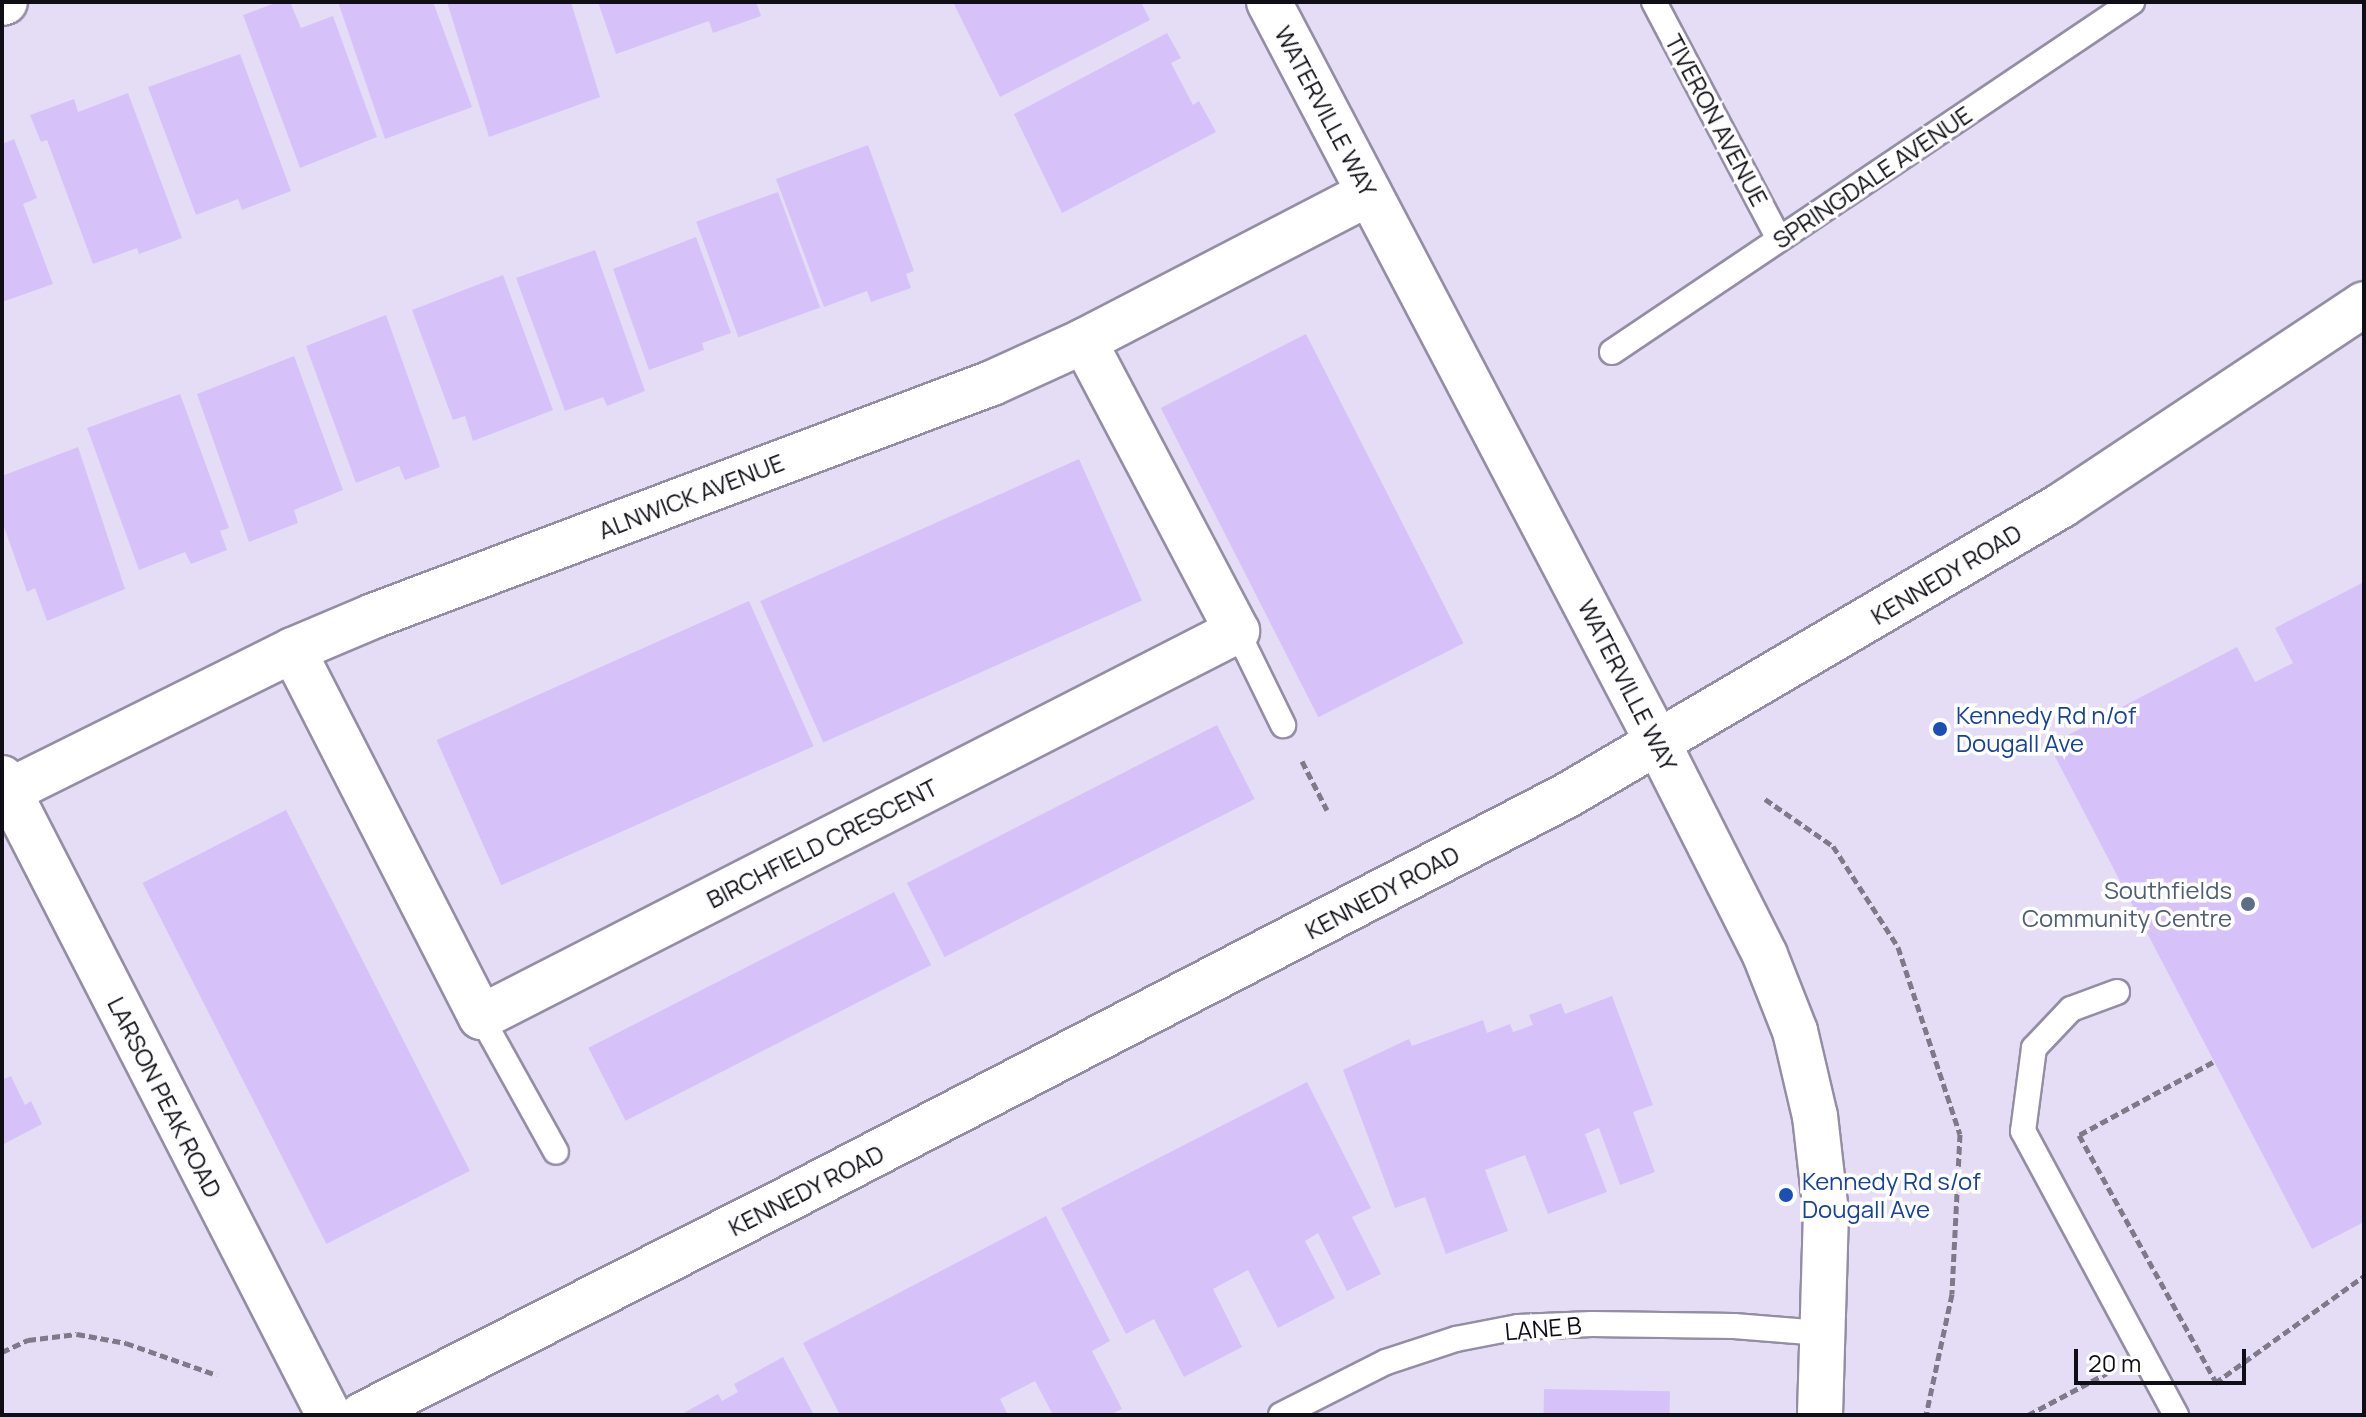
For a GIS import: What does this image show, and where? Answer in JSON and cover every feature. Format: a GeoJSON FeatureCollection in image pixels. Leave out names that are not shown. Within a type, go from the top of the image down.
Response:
{"type":"FeatureCollection","features":[{"type":"Feature","properties":{"kind":"street","name":"WATERVILLE WAY"},"geometry":{"type":"LineString","coordinates":[[1269,2],[1658,743],[1765,955],[1795,1031],[1815,1116],[1826,1212],[1820,1415]]}},
{"type":"Feature","properties":{"kind":"street","name":"ALNWICK AVENUE"},"geometry":{"type":"LineString","coordinates":[[5,785],[293,650],[373,616],[992,383],[1084,341],[1369,193]]}},
{"type":"Feature","properties":{"kind":"street","name":"KENNEDY ROAD"},"geometry":{"type":"LineString","coordinates":[[362,1415],[1359,905],[1658,743],[2062,505],[2364,304]]}},
{"type":"Feature","properties":{"kind":"street"},"geometry":{"type":"LineString","coordinates":[[1084,341],[1237,631]]}},
{"type":"Feature","properties":{"kind":"street","name":"BIRCHFIELD CRESCENT"},"geometry":{"type":"LineString","coordinates":[[481,1017],[1237,631]]}},
{"type":"Feature","properties":{"kind":"street"},"geometry":{"type":"LineString","coordinates":[[293,650],[481,1017]]}},
{"type":"Feature","properties":{"kind":"street","name":"LARSON PEAK ROAD"},"geometry":{"type":"LineString","coordinates":[[5,785],[329,1415]]}},
{"type":"Feature","properties":{"kind":"lane","name":"TIVERON AVENUE"},"geometry":{"type":"LineString","coordinates":[[1654,2],[1779,239]]}},
{"type":"Feature","properties":{"kind":"lane","name":"SPRINGDALE AVENUE"},"geometry":{"type":"LineString","coordinates":[[1612,352],[2132,2]]}},
{"type":"Feature","properties":{"kind":"lane"},"geometry":{"type":"LineString","coordinates":[[1237,631],[1283,725]]}},
{"type":"Feature","properties":{"kind":"lane"},"geometry":{"type":"LineString","coordinates":[[2117,992],[2071,1009],[2034,1048],[2023,1131],[2174,1411]]}},
{"type":"Feature","properties":{"kind":"lane"},"geometry":{"type":"LineString","coordinates":[[481,1017],[556,1152]]}},
{"type":"Feature","properties":{"kind":"lane","name":"LANE B"},"geometry":{"type":"LineString","coordinates":[[1281,1415],[1386,1362],[1456,1339],[1518,1327],[1592,1324],[1734,1326],[1821,1333]]}},
{"type":"Feature","properties":{"kind":"path"},"geometry":{"type":"LineString","coordinates":[[1283,725],[1327,810]]}},
{"type":"Feature","properties":{"kind":"path"},"geometry":{"type":"LineString","coordinates":[[1765,799],[1833,846],[1898,947],[1960,1134],[1952,1294],[1926,1415]]}},
{"type":"Feature","properties":{"kind":"path"},"geometry":{"type":"LineString","coordinates":[[2213,1062],[2079,1135],[2216,1382]]}},
{"type":"Feature","properties":{"kind":"path"},"geometry":{"type":"LineString","coordinates":[[2174,1411],[2364,1276]]}},
{"type":"Feature","properties":{"kind":"path"},"geometry":{"type":"LineString","coordinates":[[2,1352],[28,1340],[77,1334],[126,1343],[217,1375]]}},
{"type":"Feature","properties":{"kind":"path"},"geometry":{"type":"LineString","coordinates":[[2028,1415],[2143,1353]]}},
{"type":"Feature","properties":{"kind":"building"},"geometry":{"type":"Polygon","coordinates":[[[278,2],[290,2],[301,28],[333,16],[377,137],[300,168],[243,15],[278,2]]]}},
{"type":"Feature","properties":{"kind":"building"},"geometry":{"type":"Polygon","coordinates":[[[338,2],[433,2],[472,107],[385,139],[338,2]]]}},
{"type":"Feature","properties":{"kind":"building"},"geometry":{"type":"Polygon","coordinates":[[[447,2],[571,2],[600,97],[489,137],[447,2]]]}},
{"type":"Feature","properties":{"kind":"building"},"geometry":{"type":"Polygon","coordinates":[[[598,2],[756,2],[761,16],[713,33],[709,21],[616,54],[598,2]]]}},
{"type":"Feature","properties":{"kind":"building"},"geometry":{"type":"Polygon","coordinates":[[[953,2],[1141,2],[1150,20],[1000,97],[953,2]]]}},
{"type":"Feature","properties":{"kind":"building"},"geometry":{"type":"Polygon","coordinates":[[[1167,33],[1181,58],[1171,63],[1193,105],[1199,101],[1216,132],[1062,213],[1014,114],[1167,33]]]}},
{"type":"Feature","properties":{"kind":"building"},"geometry":{"type":"Polygon","coordinates":[[[240,54],[291,191],[242,210],[238,199],[196,215],[148,87],[240,54]]]}},
{"type":"Feature","properties":{"kind":"building"},"geometry":{"type":"Polygon","coordinates":[[[128,93],[182,238],[139,254],[137,248],[93,264],[47,140],[41,142],[30,115],[74,99],[78,112],[128,93]]]}},
{"type":"Feature","properties":{"kind":"building"},"geometry":{"type":"Polygon","coordinates":[[[14,139],[37,198],[23,204],[53,284],[2,302],[2,144],[14,139]]]}},
{"type":"Feature","properties":{"kind":"building"},"geometry":{"type":"Polygon","coordinates":[[[868,145],[914,271],[906,274],[911,288],[871,302],[867,291],[824,307],[776,179],[868,145]]]}},
{"type":"Feature","properties":{"kind":"building"},"geometry":{"type":"Polygon","coordinates":[[[778,192],[820,308],[738,337],[696,222],[778,192]]]}},
{"type":"Feature","properties":{"kind":"building"},"geometry":{"type":"Polygon","coordinates":[[[696,237],[731,333],[702,343],[704,350],[649,370],[613,269],[696,237]]]}},
{"type":"Feature","properties":{"kind":"building"},"geometry":{"type":"Polygon","coordinates":[[[595,250],[645,391],[607,406],[603,397],[565,411],[516,278],[595,250]]]}},
{"type":"Feature","properties":{"kind":"building"},"geometry":{"type":"Polygon","coordinates":[[[503,275],[553,410],[473,441],[465,416],[453,420],[412,310],[503,275]]]}},
{"type":"Feature","properties":{"kind":"building"},"geometry":{"type":"Polygon","coordinates":[[[386,315],[440,467],[405,480],[399,466],[356,483],[306,346],[386,315]]]}},
{"type":"Feature","properties":{"kind":"building"},"geometry":{"type":"Polygon","coordinates":[[[1306,334],[1464,643],[1318,717],[1161,408],[1306,334]]]}},
{"type":"Feature","properties":{"kind":"building"},"geometry":{"type":"Polygon","coordinates":[[[294,356],[343,490],[294,510],[298,523],[249,542],[197,394],[294,356]]]}},
{"type":"Feature","properties":{"kind":"building"},"geometry":{"type":"Polygon","coordinates":[[[180,394],[229,528],[220,531],[227,550],[191,564],[185,552],[139,570],[87,428],[180,394]]]}},
{"type":"Feature","properties":{"kind":"building"},"geometry":{"type":"Polygon","coordinates":[[[78,447],[125,589],[47,621],[35,588],[27,592],[2,521],[2,476],[78,447]]]}},
{"type":"Feature","properties":{"kind":"building"},"geometry":{"type":"Polygon","coordinates":[[[1079,459],[1142,601],[823,743],[760,601],[1079,459]]]}},
{"type":"Feature","properties":{"kind":"building","name":"Southfields Community Centre"},"geometry":{"type":"Polygon","coordinates":[[[2364,582],[2364,1222],[2312,1249],[2049,745],[2237,647],[2255,682],[2293,663],[2275,628],[2364,582]]]}},
{"type":"Feature","properties":{"kind":"building"},"geometry":{"type":"Polygon","coordinates":[[[749,601],[814,746],[501,885],[437,740],[749,601]]]}},
{"type":"Feature","properties":{"kind":"building"},"geometry":{"type":"Polygon","coordinates":[[[1217,725],[1255,799],[945,957],[907,883],[1217,725]]]}},
{"type":"Feature","properties":{"kind":"building"},"geometry":{"type":"Polygon","coordinates":[[[286,810],[470,1171],[326,1244],[143,883],[286,810]]]}},
{"type":"Feature","properties":{"kind":"building"},"geometry":{"type":"Polygon","coordinates":[[[894,892],[931,965],[626,1121],[588,1048],[894,892]]]}},
{"type":"Feature","properties":{"kind":"building"},"geometry":{"type":"Polygon","coordinates":[[[1612,996],[1653,1105],[1633,1112],[1655,1172],[1620,1185],[1599,1128],[1585,1134],[1607,1192],[1548,1214],[1525,1155],[1485,1170],[1508,1231],[1446,1254],[1425,1197],[1395,1208],[1343,1070],[1409,1039],[1412,1046],[1483,1020],[1487,1033],[1510,1024],[1513,1032],[1533,1025],[1529,1015],[1561,1003],[1565,1014],[1612,996]]]}},
{"type":"Feature","properties":{"kind":"building"},"geometry":{"type":"Polygon","coordinates":[[[11,1076],[25,1105],[31,1101],[42,1124],[2,1145],[2,1080],[11,1076]]]}},
{"type":"Feature","properties":{"kind":"building"},"geometry":{"type":"Polygon","coordinates":[[[1307,1082],[1371,1208],[1352,1217],[1381,1274],[1347,1291],[1318,1233],[1305,1241],[1335,1298],[1278,1328],[1248,1270],[1213,1289],[1242,1347],[1184,1377],[1154,1319],[1126,1334],[1061,1208],[1307,1082]]]}},
{"type":"Feature","properties":{"kind":"building"},"geometry":{"type":"Polygon","coordinates":[[[1046,1216],[1110,1341],[1092,1351],[1122,1409],[1109,1415],[1053,1415],[1035,1381],[1000,1399],[1008,1415],[840,1415],[803,1343],[1046,1216]]]}},
{"type":"Feature","properties":{"kind":"building"},"geometry":{"type":"Polygon","coordinates":[[[783,1357],[814,1415],[680,1415],[718,1394],[722,1401],[738,1392],[734,1384],[783,1357]]]}},
{"type":"Feature","properties":{"kind":"building"},"geometry":{"type":"Polygon","coordinates":[[[1544,1389],[1670,1391],[1670,1415],[1544,1415],[1544,1389]]]}},
{"type":"Feature","properties":{"kind":"place","name":"Kennedy Rd n/of Dougall Ave"},"geometry":{"type":"Point","coordinates":[1940,729]}},
{"type":"Feature","properties":{"kind":"place","name":"Southfields Community Centre"},"geometry":{"type":"Point","coordinates":[2248,904]}},
{"type":"Feature","properties":{"kind":"place","name":"Kennedy Rd s/of Dougall Ave"},"geometry":{"type":"Point","coordinates":[1786,1195]}}]}
